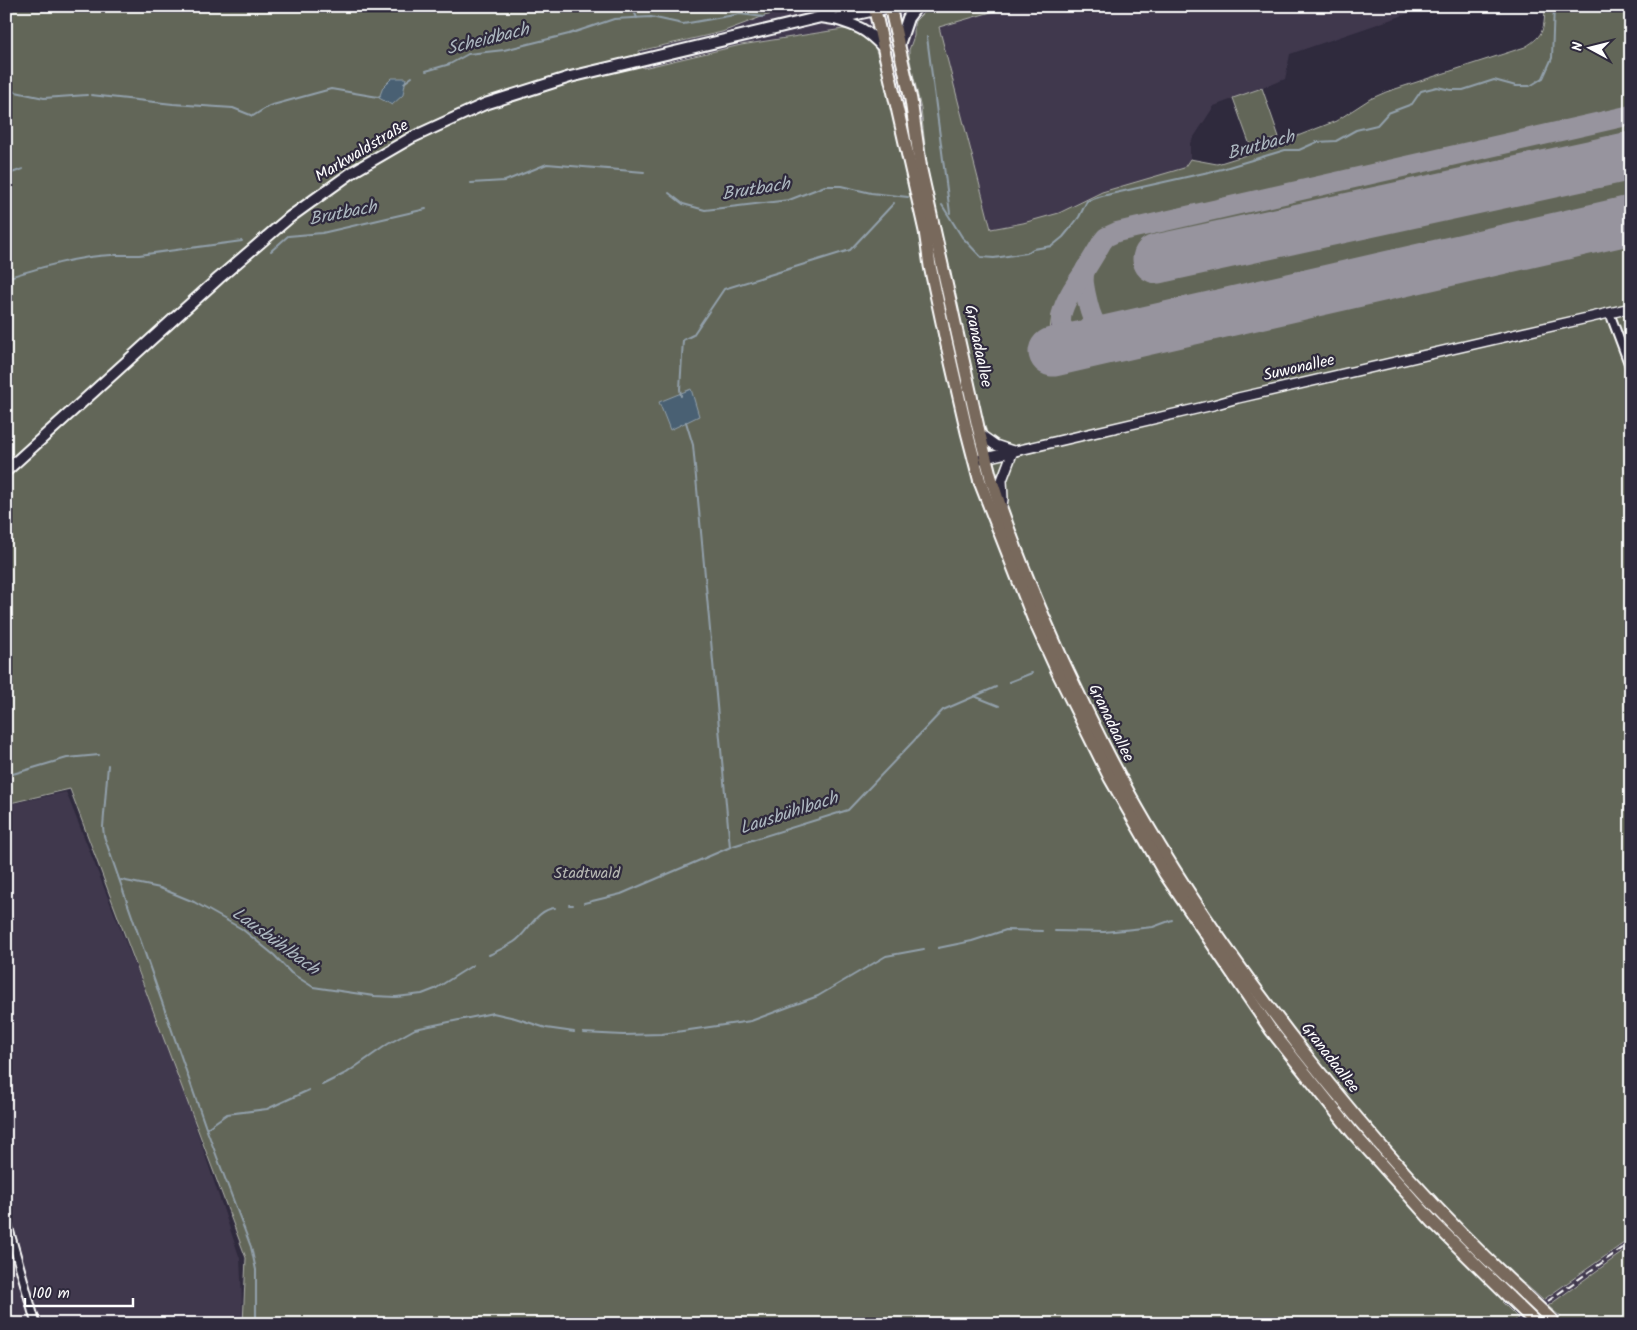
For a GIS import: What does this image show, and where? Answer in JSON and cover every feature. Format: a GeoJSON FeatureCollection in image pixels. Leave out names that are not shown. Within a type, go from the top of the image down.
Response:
{"type":"FeatureCollection","features":[{"type":"Feature","properties":{"kind":"main road","name":"Markwaldstraße"},"geometry":{"type":"LineString","coordinates":[[821,17],[836,6]]}},
{"type":"Feature","properties":{"kind":"main road"},"geometry":{"type":"LineString","coordinates":[[899,45],[908,18],[917,6]]}},
{"type":"Feature","properties":{"kind":"main road","name":"Markwaldstraße"},"geometry":{"type":"LineString","coordinates":[[6,471],[212,284],[290,217],[354,171],[389,150],[444,122],[524,90],[570,77],[821,17],[834,19],[874,8],[893,7]]}},
{"type":"Feature","properties":{"kind":"main road","name":"Granadaallee"},"geometry":{"type":"LineString","coordinates":[[893,7],[915,120],[921,170],[986,457],[986,480],[1033,618],[1062,681],[1110,778],[1165,874],[1272,1030],[1353,1133],[1433,1222],[1537,1324]]}},
{"type":"Feature","properties":{"kind":"main road","name":"Granadaallee"},"geometry":{"type":"LineString","coordinates":[[874,8],[924,224],[930,266],[974,460],[1001,510],[1046,623],[1090,719],[1145,821],[1202,913],[1280,1022],[1373,1138],[1487,1260],[1555,1323]]}},
{"type":"Feature","properties":{"kind":"main road"},"geometry":{"type":"LineString","coordinates":[[834,19],[857,25],[883,47]]}},
{"type":"Feature","properties":{"kind":"street","name":"Suwonallee"},"geometry":{"type":"LineString","coordinates":[[974,460],[1631,308]]}},
{"type":"Feature","properties":{"kind":"street"},"geometry":{"type":"LineString","coordinates":[[1610,314],[1631,370]]}},
{"type":"Feature","properties":{"kind":"street"},"geometry":{"type":"LineString","coordinates":[[980,435],[995,445],[1013,451],[1002,480],[1003,499],[1001,510]]}},
{"type":"Feature","properties":{"kind":"street"},"geometry":{"type":"LineString","coordinates":[[6,1219],[9,1239],[36,1324]]}},
{"type":"Feature","properties":{"kind":"shaded area"},"geometry":{"type":"Polygon","coordinates":[[[807,6],[1430,6],[1290,54],[1285,79],[1214,106],[1190,143],[1190,159],[1184,168],[1102,192],[1059,213],[991,229],[938,27],[935,7],[925,11],[915,21],[914,36],[909,56],[921,109],[928,174],[947,263],[928,267],[881,66],[860,31],[843,29],[741,45],[643,68],[639,52],[722,32],[764,16],[807,6]]]}},
{"type":"Feature","properties":{"kind":"shaded area"},"geometry":{"type":"Polygon","coordinates":[[[1631,8],[1631,286],[1007,431],[997,281],[1111,200],[1560,98],[1631,8]]]}},
{"type":"Feature","properties":{"kind":"shaded area"},"geometry":{"type":"Polygon","coordinates":[[[66,792],[176,1069],[240,1259],[243,1324],[6,1324],[6,805],[66,792]]]}},
{"type":"Feature","properties":{"kind":"shaded area"},"geometry":{"type":"Polygon","coordinates":[[[1631,1238],[1631,1246],[1525,1323],[1510,1324],[1631,1238]]]}},
{"type":"Feature","properties":{"kind":"green space","name":"Stadtwald"},"geometry":{"type":"Polygon","coordinates":[[[6,6],[807,6],[764,16],[722,32],[639,51],[643,68],[741,45],[843,29],[860,31],[874,44],[881,66],[929,267],[947,263],[928,174],[921,109],[909,50],[914,36],[915,21],[925,11],[935,7],[1012,6],[939,27],[991,229],[1059,213],[1102,192],[1184,168],[1190,159],[1217,164],[1259,151],[1336,121],[1370,99],[1386,92],[1525,47],[1540,35],[1544,25],[1545,6],[1631,6],[1631,111],[1109,231],[1100,237],[1052,315],[1049,337],[1056,367],[1631,236],[1631,1238],[1543,1300],[1525,1284],[1502,1302],[1518,1318],[1510,1324],[243,1324],[246,1258],[70,789],[6,804],[6,6]]]}},
{"type":"Feature","properties":{"kind":"green space"},"geometry":{"type":"Polygon","coordinates":[[[1262,88],[1279,137],[1251,148],[1233,98],[1262,88]]]}},
{"type":"Feature","properties":{"kind":"green space"},"geometry":{"type":"Polygon","coordinates":[[[1631,119],[1631,203],[1108,323],[1097,319],[1092,312],[1087,288],[1087,273],[1111,239],[1631,119]]]}},
{"type":"Feature","properties":{"kind":"green space"},"geometry":{"type":"Polygon","coordinates":[[[1078,291],[1081,294],[1087,322],[1087,326],[1082,328],[1071,323],[1066,313],[1070,301],[1078,291]]]}},
{"type":"Feature","properties":{"kind":"green space"},"geometry":{"type":"Polygon","coordinates":[[[1631,1246],[1631,1324],[1564,1324],[1559,1319],[1561,1317],[1548,1306],[1631,1246]]]}},
{"type":"Feature","properties":{"kind":"water"},"geometry":{"type":"Polygon","coordinates":[[[392,78],[406,78],[403,95],[392,105],[379,98],[383,87],[392,78]]]}},
{"type":"Feature","properties":{"kind":"water"},"geometry":{"type":"Polygon","coordinates":[[[691,389],[699,416],[670,430],[659,402],[691,389]]]}},
{"type":"Feature","properties":{"kind":"waterway"},"geometry":{"type":"LineString","coordinates":[[632,6],[637,18]]}},
{"type":"Feature","properties":{"kind":"waterway","name":"Brutbach"},"geometry":{"type":"LineString","coordinates":[[942,205],[962,237],[981,257],[994,258],[1027,253],[1033,249],[1052,246],[1063,237],[1079,217],[1087,201],[1222,169],[1285,150],[1299,150],[1317,142],[1336,141],[1356,130],[1377,125],[1388,113],[1412,104],[1421,91],[1437,87],[1463,90],[1494,80],[1516,86],[1530,86],[1543,78],[1552,58],[1554,6]]}},
{"type":"Feature","properties":{"kind":"waterway","name":"Scheidbach"},"geometry":{"type":"LineString","coordinates":[[426,71],[450,64],[468,54],[504,50],[569,34],[614,19],[651,17],[683,24],[740,14],[764,17]]}},
{"type":"Feature","properties":{"kind":"waterway"},"geometry":{"type":"LineString","coordinates":[[927,37],[950,213]]}},
{"type":"Feature","properties":{"kind":"waterway","name":"Scheidbach"},"geometry":{"type":"LineString","coordinates":[[404,83],[412,77]]}},
{"type":"Feature","properties":{"kind":"waterway","name":"Scheidbach"},"geometry":{"type":"LineString","coordinates":[[6,84],[14,92]]}},
{"type":"Feature","properties":{"kind":"waterway","name":"Scheidbach"},"geometry":{"type":"LineString","coordinates":[[91,95],[233,108],[253,116],[269,106],[331,89],[380,96]]}},
{"type":"Feature","properties":{"kind":"waterway","name":"Scheidbach"},"geometry":{"type":"LineString","coordinates":[[6,90],[44,98],[87,95]]}},
{"type":"Feature","properties":{"kind":"waterway","name":"Brutbach"},"geometry":{"type":"LineString","coordinates":[[471,183],[505,181],[547,164],[644,172]]}},
{"type":"Feature","properties":{"kind":"waterway"},"geometry":{"type":"LineString","coordinates":[[6,175],[23,169]]}},
{"type":"Feature","properties":{"kind":"waterway","name":"Brutbach"},"geometry":{"type":"LineString","coordinates":[[669,193],[683,204],[705,210],[789,200],[825,186],[841,186],[871,193],[908,197]]}},
{"type":"Feature","properties":{"kind":"waterway"},"geometry":{"type":"LineString","coordinates":[[681,396],[683,340],[693,335],[724,289],[850,250],[894,203]]}},
{"type":"Feature","properties":{"kind":"waterway","name":"Brutbach"},"geometry":{"type":"LineString","coordinates":[[271,251],[288,236],[322,233],[426,209]]}},
{"type":"Feature","properties":{"kind":"waterway","name":"Brutbach"},"geometry":{"type":"LineString","coordinates":[[115,255],[139,255],[242,241]]}},
{"type":"Feature","properties":{"kind":"waterway","name":"Brutbach"},"geometry":{"type":"LineString","coordinates":[[6,278],[72,260],[112,255]]}},
{"type":"Feature","properties":{"kind":"waterway"},"geometry":{"type":"LineString","coordinates":[[686,422],[693,445],[730,847]]}},
{"type":"Feature","properties":{"kind":"waterway","name":"Lausbühlbach"},"geometry":{"type":"LineString","coordinates":[[1009,682],[1032,673]]}},
{"type":"Feature","properties":{"kind":"waterway","name":"Lausbühlbach"},"geometry":{"type":"LineString","coordinates":[[584,903],[621,894],[733,846],[848,810],[943,710],[996,687]]}},
{"type":"Feature","properties":{"kind":"waterway"},"geometry":{"type":"LineString","coordinates":[[974,696],[999,706]]}},
{"type":"Feature","properties":{"kind":"waterway"},"geometry":{"type":"LineString","coordinates":[[6,776],[67,758],[99,755]]}},
{"type":"Feature","properties":{"kind":"waterway"},"geometry":{"type":"LineString","coordinates":[[108,765],[103,827],[104,836],[206,1128],[251,1247],[256,1270],[256,1324]]}},
{"type":"Feature","properties":{"kind":"waterway","name":"Lausbühlbach"},"geometry":{"type":"LineString","coordinates":[[121,880],[160,888],[194,902],[242,929],[274,955],[291,973],[313,987],[374,996],[396,997],[422,994],[435,989],[473,965]]}},
{"type":"Feature","properties":{"kind":"waterway","name":"Lausbühlbach"},"geometry":{"type":"LineString","coordinates":[[489,955],[514,942],[543,912],[555,908]]}},
{"type":"Feature","properties":{"kind":"waterway"},"geometry":{"type":"LineString","coordinates":[[1055,931],[1104,932],[1153,927],[1172,920]]}},
{"type":"Feature","properties":{"kind":"waterway"},"geometry":{"type":"LineString","coordinates":[[938,948],[972,941],[1006,930],[1042,931]]}},
{"type":"Feature","properties":{"kind":"waterway"},"geometry":{"type":"LineString","coordinates":[[583,1033],[662,1034],[751,1021],[818,996],[886,956],[924,949]]}},
{"type":"Feature","properties":{"kind":"waterway"},"geometry":{"type":"LineString","coordinates":[[322,1085],[348,1072],[388,1044],[415,1029],[493,1013],[546,1028],[574,1032]]}},
{"type":"Feature","properties":{"kind":"waterway"},"geometry":{"type":"LineString","coordinates":[[207,1128],[227,1114],[267,1109],[309,1090]]}},
{"type":"Feature","properties":{"kind":"taxiway"},"geometry":{"type":"LineString","coordinates":[[1083,345],[1071,339],[1064,332],[1061,323],[1065,303],[1102,242],[1106,237],[1117,232],[1631,115]]}},
{"type":"Feature","properties":{"kind":"taxiway"},"geometry":{"type":"LineString","coordinates":[[1086,268],[1084,284],[1092,318],[1106,332],[1122,336]]}},
{"type":"Feature","properties":{"kind":"runway"},"geometry":{"type":"LineString","coordinates":[[1157,259],[1631,156]]}},
{"type":"Feature","properties":{"kind":"runway"},"geometry":{"type":"LineString","coordinates":[[1053,352],[1631,220]]}},
{"type":"Feature","properties":{"kind":"railway"},"geometry":{"type":"LineString","coordinates":[[1548,1301],[1631,1242]]}},
{"type":"Feature","properties":{"kind":"railway"},"geometry":{"type":"LineString","coordinates":[[1517,1324],[1521,1321]]}}]}
